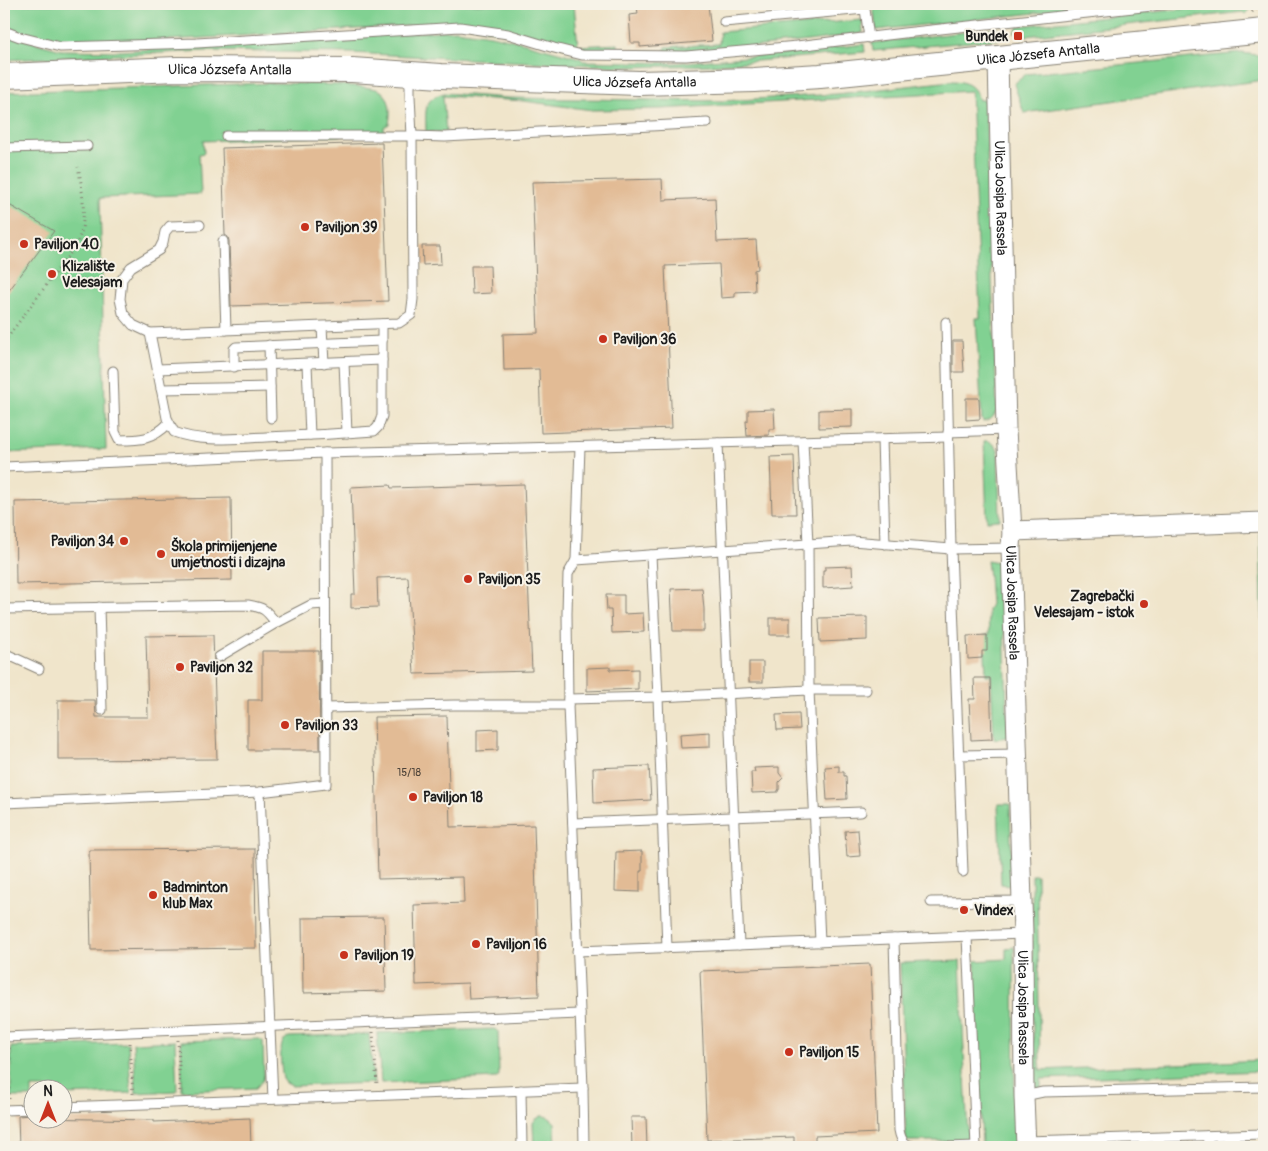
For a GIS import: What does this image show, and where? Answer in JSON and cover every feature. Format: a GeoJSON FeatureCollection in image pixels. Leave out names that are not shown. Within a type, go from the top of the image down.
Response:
{"type":"FeatureCollection","features":[{"type":"Feature","properties":{"kind":"street","name":"Ulica Józsefa Antalla"},"geometry":{"type":"LineString","coordinates":[[4,76],[177,69],[352,70],[639,84],[754,80],[820,76],[998,58],[1260,16]]}},
{"type":"Feature","properties":{"kind":"street","name":"Ulica Josipa Rassela"},"geometry":{"type":"LineString","coordinates":[[998,58],[1006,430],[1024,934],[1024,1096],[1026,1144]]}},
{"type":"Feature","properties":{"kind":"street"},"geometry":{"type":"LineString","coordinates":[[1011,539],[1264,522]]}},
{"type":"Feature","properties":{"kind":"lane"},"geometry":{"type":"LineString","coordinates":[[4,31],[20,38],[60,47],[197,43],[460,27],[508,34],[582,55],[686,56],[797,46],[1170,4]]}},
{"type":"Feature","properties":{"kind":"lane"},"geometry":{"type":"LineString","coordinates":[[724,22],[865,9],[869,38]]}},
{"type":"Feature","properties":{"kind":"lane"},"geometry":{"type":"LineString","coordinates":[[200,225],[170,226],[159,250],[131,267],[122,279],[120,299],[123,313],[133,325],[150,333],[322,327],[399,323],[411,315],[413,299],[410,73]]}},
{"type":"Feature","properties":{"kind":"lane"},"geometry":{"type":"LineString","coordinates":[[226,136],[445,137],[707,123]]}},
{"type":"Feature","properties":{"kind":"lane"},"geometry":{"type":"LineString","coordinates":[[4,148],[87,146]]}},
{"type":"Feature","properties":{"kind":"lane"},"geometry":{"type":"LineString","coordinates":[[223,241],[226,330]]}},
{"type":"Feature","properties":{"kind":"lane"},"geometry":{"type":"LineString","coordinates":[[946,322],[951,549],[963,872]]}},
{"type":"Feature","properties":{"kind":"lane"},"geometry":{"type":"LineString","coordinates":[[150,333],[167,418],[174,432],[185,436],[217,439],[374,431],[378,427],[382,416],[382,324]]}},
{"type":"Feature","properties":{"kind":"lane"},"geometry":{"type":"LineString","coordinates":[[322,327],[324,363]]}},
{"type":"Feature","properties":{"kind":"lane"},"geometry":{"type":"LineString","coordinates":[[234,367],[234,348],[382,341]]}},
{"type":"Feature","properties":{"kind":"lane"},"geometry":{"type":"LineString","coordinates":[[269,345],[271,418]]}},
{"type":"Feature","properties":{"kind":"lane"},"geometry":{"type":"LineString","coordinates":[[158,369],[382,360]]}},
{"type":"Feature","properties":{"kind":"lane"},"geometry":{"type":"LineString","coordinates":[[344,362],[348,433]]}},
{"type":"Feature","properties":{"kind":"lane"},"geometry":{"type":"LineString","coordinates":[[307,364],[310,435]]}},
{"type":"Feature","properties":{"kind":"lane"},"geometry":{"type":"LineString","coordinates":[[112,371],[115,432],[119,440],[137,440],[152,436],[169,423]]}},
{"type":"Feature","properties":{"kind":"lane"},"geometry":{"type":"LineString","coordinates":[[161,389],[270,387]]}},
{"type":"Feature","properties":{"kind":"lane"},"geometry":{"type":"LineString","coordinates":[[4,467],[325,453],[882,439],[1006,430]]}},
{"type":"Feature","properties":{"kind":"lane"},"geometry":{"type":"LineString","coordinates":[[882,439],[885,544]]}},
{"type":"Feature","properties":{"kind":"lane"},"geometry":{"type":"LineString","coordinates":[[803,441],[808,544],[809,690],[820,942]]}},
{"type":"Feature","properties":{"kind":"lane"},"geometry":{"type":"LineString","coordinates":[[718,443],[739,945]]}},
{"type":"Feature","properties":{"kind":"lane"},"geometry":{"type":"LineString","coordinates":[[580,447],[576,560],[568,574],[568,702],[584,1147]]}},
{"type":"Feature","properties":{"kind":"lane"},"geometry":{"type":"LineString","coordinates":[[4,803],[260,792],[326,784],[325,453]]}},
{"type":"Feature","properties":{"kind":"lane"},"geometry":{"type":"LineString","coordinates":[[576,560],[852,541],[951,549],[1011,539]]}},
{"type":"Feature","properties":{"kind":"lane"},"geometry":{"type":"LineString","coordinates":[[651,555],[667,948]]}},
{"type":"Feature","properties":{"kind":"lane"},"geometry":{"type":"LineString","coordinates":[[219,656],[311,605],[325,604]]}},
{"type":"Feature","properties":{"kind":"lane"},"geometry":{"type":"LineString","coordinates":[[4,609],[248,605],[266,610],[276,623]]}},
{"type":"Feature","properties":{"kind":"lane"},"geometry":{"type":"LineString","coordinates":[[99,607],[102,710]]}},
{"type":"Feature","properties":{"kind":"lane"},"geometry":{"type":"LineString","coordinates":[[4,653],[39,669]]}},
{"type":"Feature","properties":{"kind":"lane"},"geometry":{"type":"LineString","coordinates":[[326,708],[568,702],[809,690],[866,690]]}},
{"type":"Feature","properties":{"kind":"lane"},"geometry":{"type":"LineString","coordinates":[[958,755],[1018,754]]}},
{"type":"Feature","properties":{"kind":"lane"},"geometry":{"type":"LineString","coordinates":[[260,792],[273,1099]]}},
{"type":"Feature","properties":{"kind":"lane"},"geometry":{"type":"LineString","coordinates":[[573,823],[861,812]]}},
{"type":"Feature","properties":{"kind":"lane"},"geometry":{"type":"LineString","coordinates":[[932,902],[1022,901]]}},
{"type":"Feature","properties":{"kind":"lane"},"geometry":{"type":"LineString","coordinates":[[577,951],[1024,934]]}},
{"type":"Feature","properties":{"kind":"lane"},"geometry":{"type":"LineString","coordinates":[[947,1147],[976,1147],[967,936]]}},
{"type":"Feature","properties":{"kind":"lane"},"geometry":{"type":"LineString","coordinates":[[894,939],[899,1130],[900,1139],[911,1146],[917,1147]]}},
{"type":"Feature","properties":{"kind":"lane"},"geometry":{"type":"LineString","coordinates":[[6,1037],[580,1014]]}},
{"type":"Feature","properties":{"kind":"lane"},"geometry":{"type":"LineString","coordinates":[[1024,1096],[1043,1092],[1264,1087]]}},
{"type":"Feature","properties":{"kind":"lane"},"geometry":{"type":"LineString","coordinates":[[72,1107],[583,1088]]}},
{"type":"Feature","properties":{"kind":"lane"},"geometry":{"type":"LineString","coordinates":[[521,1090],[522,1147]]}},
{"type":"Feature","properties":{"kind":"lane"},"geometry":{"type":"LineString","coordinates":[[6,1110],[22,1109]]}},
{"type":"Feature","properties":{"kind":"lane"},"geometry":{"type":"LineString","coordinates":[[1026,1144],[1264,1134]]}},
{"type":"Feature","properties":{"kind":"lane"},"geometry":{"type":"LineString","coordinates":[[1208,1136],[1209,1147]]}},
{"type":"Feature","properties":{"kind":"path"},"geometry":{"type":"LineString","coordinates":[[4,342],[77,244],[82,232],[82,183],[78,167]]}},
{"type":"Feature","properties":{"kind":"path"},"geometry":{"type":"LineString","coordinates":[[373,1022],[378,1095]]}},
{"type":"Feature","properties":{"kind":"path"},"geometry":{"type":"LineString","coordinates":[[177,1030],[180,1103]]}},
{"type":"Feature","properties":{"kind":"path"},"geometry":{"type":"LineString","coordinates":[[129,1032],[134,1104]]}},
{"type":"Feature","properties":{"kind":"path"},"geometry":{"type":"LineString","coordinates":[[6,1037],[6,1110]]}},
{"type":"Feature","properties":{"kind":"green space"},"geometry":{"type":"Polygon","coordinates":[[[4,4],[574,4],[578,46],[618,44],[618,52],[593,52],[564,47],[458,23],[151,41],[58,42],[35,38],[4,26],[4,4]]]}},
{"type":"Feature","properties":{"kind":"green space"},"geometry":{"type":"Polygon","coordinates":[[[873,4],[1120,4],[876,30],[873,4]]]}},
{"type":"Feature","properties":{"kind":"green space"},"geometry":{"type":"Polygon","coordinates":[[[1206,4],[1252,4],[1250,10],[1245,14],[1243,12],[1026,36],[1025,32],[1014,33],[1018,26],[1184,9],[1206,4]]]}},
{"type":"Feature","properties":{"kind":"green space"},"geometry":{"type":"Polygon","coordinates":[[[862,20],[863,33],[764,46],[664,52],[666,47],[719,44],[720,32],[862,20]]]}},
{"type":"Feature","properties":{"kind":"green space"},"geometry":{"type":"Polygon","coordinates":[[[998,28],[1000,39],[873,51],[872,43],[998,28]]]}},
{"type":"Feature","properties":{"kind":"green space"},"geometry":{"type":"Polygon","coordinates":[[[456,30],[491,35],[525,43],[580,58],[583,61],[674,63],[783,54],[864,44],[865,52],[709,65],[629,67],[350,53],[207,51],[4,60],[4,34],[61,50],[121,51],[456,30]]]}},
{"type":"Feature","properties":{"kind":"green space"},"geometry":{"type":"Polygon","coordinates":[[[1242,53],[1264,56],[1264,80],[1024,113],[1014,84],[1026,74],[1242,53]]]}},
{"type":"Feature","properties":{"kind":"green space"},"geometry":{"type":"Polygon","coordinates":[[[951,81],[969,85],[975,91],[979,100],[985,100],[997,409],[992,418],[983,422],[976,318],[980,318],[971,91],[661,109],[592,110],[524,101],[443,96],[446,132],[426,132],[427,107],[432,99],[444,93],[507,98],[723,101],[837,94],[951,81]]]}},
{"type":"Feature","properties":{"kind":"green space","name":"Klizalište Velesajam"},"geometry":{"type":"Polygon","coordinates":[[[280,83],[364,87],[381,91],[388,102],[390,111],[389,124],[384,127],[384,134],[203,141],[204,153],[199,154],[201,194],[100,198],[106,449],[4,453],[4,92],[280,83]]]}},
{"type":"Feature","properties":{"kind":"green space"},"geometry":{"type":"Polygon","coordinates":[[[984,441],[989,441],[998,450],[1000,520],[987,521],[984,441]]]}},
{"type":"Feature","properties":{"kind":"green space"},"geometry":{"type":"Polygon","coordinates":[[[1264,530],[1264,677],[1260,531],[1264,530]]]}},
{"type":"Feature","properties":{"kind":"green space"},"geometry":{"type":"Polygon","coordinates":[[[987,560],[998,562],[1002,565],[1008,737],[994,739],[991,675],[986,675],[984,635],[989,635],[988,610],[991,604],[987,560]]]}},
{"type":"Feature","properties":{"kind":"green space"},"geometry":{"type":"Polygon","coordinates":[[[998,804],[1010,804],[1012,882],[1010,885],[1001,884],[998,804]]]}},
{"type":"Feature","properties":{"kind":"green space"},"geometry":{"type":"Polygon","coordinates":[[[1032,875],[1037,875],[1040,1070],[1264,1060],[1264,1071],[1041,1079],[1041,1091],[1034,1087],[1031,1082],[1033,1039],[1032,875]]]}},
{"type":"Feature","properties":{"kind":"green space"},"geometry":{"type":"Polygon","coordinates":[[[1014,947],[1015,1147],[982,1147],[975,961],[1006,959],[1006,948],[1014,947]]]}},
{"type":"Feature","properties":{"kind":"green space"},"geometry":{"type":"Polygon","coordinates":[[[960,961],[968,1141],[906,1141],[900,963],[960,961]]]}},
{"type":"Feature","properties":{"kind":"green space"},"geometry":{"type":"Polygon","coordinates":[[[494,1029],[498,1031],[499,1075],[497,1078],[381,1083],[377,1033],[494,1029]]]}},
{"type":"Feature","properties":{"kind":"green space"},"geometry":{"type":"Polygon","coordinates":[[[369,1034],[374,1083],[292,1086],[283,1079],[281,1050],[285,1039],[289,1037],[369,1034]]]}},
{"type":"Feature","properties":{"kind":"green space"},"geometry":{"type":"Polygon","coordinates":[[[259,1039],[263,1041],[264,1075],[263,1080],[256,1088],[182,1091],[181,1041],[259,1039]]]}},
{"type":"Feature","properties":{"kind":"green space"},"geometry":{"type":"Polygon","coordinates":[[[175,1041],[177,1091],[136,1093],[133,1043],[175,1041]]]}},
{"type":"Feature","properties":{"kind":"green space"},"geometry":{"type":"Polygon","coordinates":[[[128,1043],[131,1093],[72,1095],[72,1078],[22,1078],[22,1097],[11,1097],[11,1047],[128,1043]]]}},
{"type":"Feature","properties":{"kind":"green space"},"geometry":{"type":"Polygon","coordinates":[[[541,1116],[549,1118],[555,1123],[556,1147],[534,1147],[533,1123],[541,1116]]]}},
{"type":"Feature","properties":{"kind":"building"},"geometry":{"type":"Polygon","coordinates":[[[708,4],[712,41],[640,47],[640,43],[631,43],[629,15],[638,14],[637,6],[708,4]]]}},
{"type":"Feature","properties":{"kind":"building","name":"Paviljon 39"},"geometry":{"type":"Polygon","coordinates":[[[382,143],[388,301],[231,306],[229,241],[225,235],[222,148],[382,143]]]}},
{"type":"Feature","properties":{"kind":"building","name":"Paviljon 36"},"geometry":{"type":"Polygon","coordinates":[[[662,179],[663,200],[715,198],[717,242],[756,240],[758,269],[754,270],[755,291],[735,292],[735,297],[721,298],[719,264],[665,266],[672,428],[541,433],[539,369],[504,370],[503,334],[538,333],[532,182],[662,179]]]}},
{"type":"Feature","properties":{"kind":"building","name":"Paviljon 40"},"geometry":{"type":"Polygon","coordinates":[[[4,202],[54,231],[4,297],[4,202]]]}},
{"type":"Feature","properties":{"kind":"building"},"geometry":{"type":"Polygon","coordinates":[[[422,246],[440,246],[441,264],[423,265],[422,246]]]}},
{"type":"Feature","properties":{"kind":"building"},"geometry":{"type":"Polygon","coordinates":[[[471,266],[490,266],[491,293],[472,294],[471,266]]]}},
{"type":"Feature","properties":{"kind":"building"},"geometry":{"type":"Polygon","coordinates":[[[953,341],[962,341],[964,372],[953,372],[953,341]]]}},
{"type":"Feature","properties":{"kind":"building"},"geometry":{"type":"Polygon","coordinates":[[[966,398],[979,398],[980,419],[966,420],[966,398]]]}},
{"type":"Feature","properties":{"kind":"building"},"geometry":{"type":"Polygon","coordinates":[[[774,409],[775,429],[769,429],[769,435],[747,436],[746,421],[748,421],[748,410],[774,409]]]}},
{"type":"Feature","properties":{"kind":"building"},"geometry":{"type":"Polygon","coordinates":[[[852,409],[852,427],[819,428],[819,410],[852,409]]]}},
{"type":"Feature","properties":{"kind":"building"},"geometry":{"type":"Polygon","coordinates":[[[794,456],[796,514],[772,514],[770,457],[794,456]]]}},
{"type":"Feature","properties":{"kind":"building","name":"Paviljon 35"},"geometry":{"type":"Polygon","coordinates":[[[524,484],[532,671],[414,674],[408,577],[377,578],[378,607],[351,608],[351,594],[355,594],[351,487],[390,485],[391,488],[524,484]]]}},
{"type":"Feature","properties":{"kind":"building","name":"Paviljon 34"},"geometry":{"type":"Polygon","coordinates":[[[231,498],[232,580],[16,584],[15,502],[231,498]]]}},
{"type":"Feature","properties":{"kind":"building"},"geometry":{"type":"Polygon","coordinates":[[[852,566],[853,586],[823,588],[823,570],[825,570],[825,567],[852,566]]]}},
{"type":"Feature","properties":{"kind":"building"},"geometry":{"type":"Polygon","coordinates":[[[702,588],[704,631],[673,631],[671,589],[702,588]]]}},
{"type":"Feature","properties":{"kind":"building"},"geometry":{"type":"Polygon","coordinates":[[[606,595],[624,595],[624,614],[643,613],[644,632],[612,633],[611,610],[607,610],[606,595]]]}},
{"type":"Feature","properties":{"kind":"building"},"geometry":{"type":"Polygon","coordinates":[[[867,617],[867,640],[820,642],[819,618],[867,617]]]}},
{"type":"Feature","properties":{"kind":"building"},"geometry":{"type":"Polygon","coordinates":[[[770,618],[790,618],[790,635],[770,635],[770,618]]]}},
{"type":"Feature","properties":{"kind":"building"},"geometry":{"type":"Polygon","coordinates":[[[213,635],[217,759],[58,760],[58,700],[95,700],[96,717],[148,717],[146,636],[213,635]]]}},
{"type":"Feature","properties":{"kind":"building"},"geometry":{"type":"Polygon","coordinates":[[[987,635],[987,651],[982,651],[982,658],[968,659],[967,636],[987,635]]]}},
{"type":"Feature","properties":{"kind":"building","name":"Paviljon 33"},"geometry":{"type":"Polygon","coordinates":[[[262,651],[319,651],[320,750],[248,750],[248,700],[262,700],[262,651]]]}},
{"type":"Feature","properties":{"kind":"building"},"geometry":{"type":"Polygon","coordinates":[[[749,662],[763,662],[763,682],[749,682],[749,662]]]}},
{"type":"Feature","properties":{"kind":"building"},"geometry":{"type":"Polygon","coordinates":[[[610,667],[610,670],[638,669],[638,689],[587,691],[587,668],[610,667]]]}},
{"type":"Feature","properties":{"kind":"building"},"geometry":{"type":"Polygon","coordinates":[[[974,678],[990,678],[992,739],[971,740],[969,699],[975,699],[974,678]]]}},
{"type":"Feature","properties":{"kind":"building"},"geometry":{"type":"Polygon","coordinates":[[[799,714],[800,729],[777,730],[776,715],[799,714]]]}},
{"type":"Feature","properties":{"kind":"building"},"geometry":{"type":"Polygon","coordinates":[[[447,716],[450,827],[534,825],[539,996],[469,999],[468,983],[416,985],[414,905],[464,903],[463,877],[378,879],[374,717],[447,716]]]}},
{"type":"Feature","properties":{"kind":"building"},"geometry":{"type":"Polygon","coordinates":[[[498,729],[498,750],[477,751],[477,730],[498,729]]]}},
{"type":"Feature","properties":{"kind":"building"},"geometry":{"type":"Polygon","coordinates":[[[710,732],[710,747],[681,748],[680,734],[710,732]]]}},
{"type":"Feature","properties":{"kind":"building"},"geometry":{"type":"Polygon","coordinates":[[[649,766],[651,800],[594,803],[593,768],[649,766]]]}},
{"type":"Feature","properties":{"kind":"building"},"geometry":{"type":"Polygon","coordinates":[[[839,766],[839,772],[844,772],[844,776],[846,776],[847,799],[827,800],[825,767],[839,766]]]}},
{"type":"Feature","properties":{"kind":"building"},"geometry":{"type":"Polygon","coordinates":[[[779,767],[779,773],[783,778],[779,782],[778,792],[752,793],[751,772],[755,772],[754,768],[779,767]]]}},
{"type":"Feature","properties":{"kind":"building"},"geometry":{"type":"Polygon","coordinates":[[[858,830],[860,856],[847,857],[845,831],[858,830]]]}},
{"type":"Feature","properties":{"kind":"building"},"geometry":{"type":"Polygon","coordinates":[[[255,849],[256,948],[91,950],[89,850],[255,849]]]}},
{"type":"Feature","properties":{"kind":"building"},"geometry":{"type":"Polygon","coordinates":[[[642,851],[640,892],[615,891],[616,852],[642,851]]]}},
{"type":"Feature","properties":{"kind":"building","name":"Paviljon 19"},"geometry":{"type":"Polygon","coordinates":[[[384,917],[386,991],[303,993],[302,918],[384,917]]]}},
{"type":"Feature","properties":{"kind":"building","name":"Paviljon 15"},"geometry":{"type":"Polygon","coordinates":[[[870,964],[877,1133],[815,1136],[815,1147],[794,1147],[794,1137],[707,1140],[700,971],[870,964]]]}},
{"type":"Feature","properties":{"kind":"building"},"geometry":{"type":"Polygon","coordinates":[[[18,1116],[22,1116],[22,1128],[72,1128],[72,1119],[154,1120],[154,1122],[250,1118],[251,1147],[19,1147],[18,1116]]]}},
{"type":"Feature","properties":{"kind":"building"},"geometry":{"type":"Polygon","coordinates":[[[631,1117],[646,1117],[647,1147],[632,1147],[631,1117]]]}},
{"type":"Feature","properties":{"kind":"place","name":"Bundek"},"geometry":{"type":"Point","coordinates":[1018,36]}},
{"type":"Feature","properties":{"kind":"place","name":"Paviljon 39"},"geometry":{"type":"Point","coordinates":[305,227]}},
{"type":"Feature","properties":{"kind":"place","name":"Paviljon 40"},"geometry":{"type":"Point","coordinates":[24,244]}},
{"type":"Feature","properties":{"kind":"place","name":"Klizalište Velesajam"},"geometry":{"type":"Point","coordinates":[52,274]}},
{"type":"Feature","properties":{"kind":"place","name":"Paviljon 36"},"geometry":{"type":"Point","coordinates":[603,339]}},
{"type":"Feature","properties":{"kind":"place","name":"Paviljon 34"},"geometry":{"type":"Point","coordinates":[124,541]}},
{"type":"Feature","properties":{"kind":"place","name":"Škola primijenjene umjetnosti i dizajna"},"geometry":{"type":"Point","coordinates":[161,554]}},
{"type":"Feature","properties":{"kind":"place","name":"Paviljon 35"},"geometry":{"type":"Point","coordinates":[468,579]}},
{"type":"Feature","properties":{"kind":"place","name":"Zagrebački Velesajam - istok"},"geometry":{"type":"Point","coordinates":[1144,604]}},
{"type":"Feature","properties":{"kind":"place","name":"Paviljon 32"},"geometry":{"type":"Point","coordinates":[180,667]}},
{"type":"Feature","properties":{"kind":"place","name":"Paviljon 33"},"geometry":{"type":"Point","coordinates":[285,725]}},
{"type":"Feature","properties":{"kind":"place","name":"Paviljon 18"},"geometry":{"type":"Point","coordinates":[413,797]}},
{"type":"Feature","properties":{"kind":"place","name":"Badminton klub Max"},"geometry":{"type":"Point","coordinates":[153,895]}},
{"type":"Feature","properties":{"kind":"place","name":"Vindex"},"geometry":{"type":"Point","coordinates":[964,910]}},
{"type":"Feature","properties":{"kind":"place","name":"Paviljon 16"},"geometry":{"type":"Point","coordinates":[476,944]}},
{"type":"Feature","properties":{"kind":"place","name":"Paviljon 19"},"geometry":{"type":"Point","coordinates":[344,955]}},
{"type":"Feature","properties":{"kind":"place","name":"Paviljon 15"},"geometry":{"type":"Point","coordinates":[789,1052]}}]}
